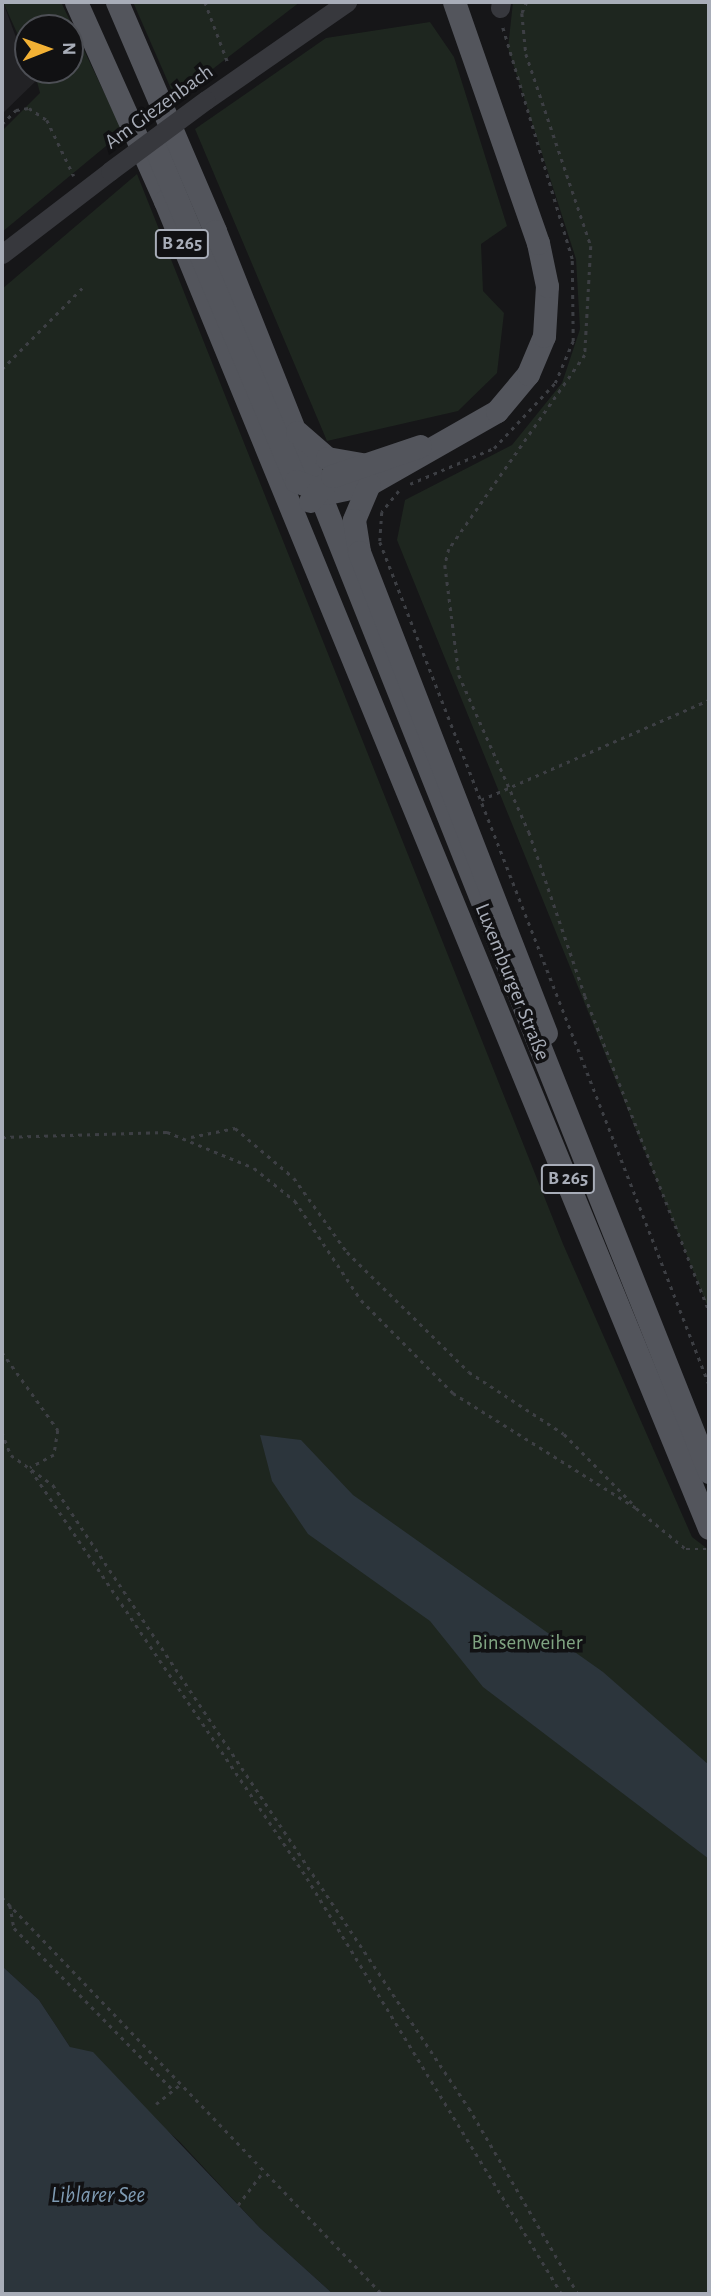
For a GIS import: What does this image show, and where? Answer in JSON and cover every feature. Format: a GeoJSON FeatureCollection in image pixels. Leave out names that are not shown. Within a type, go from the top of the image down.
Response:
{"type":"FeatureCollection","features":[{"type":"Feature","properties":{"kind":"main road","name":"B 265"},"geometry":{"type":"LineString","coordinates":[[117,2],[316,491]]}},
{"type":"Feature","properties":{"kind":"main road","name":"B 265"},"geometry":{"type":"LineString","coordinates":[[289,422],[320,454],[366,474],[451,439],[484,421],[520,386],[540,349],[547,305],[538,243],[454,2]]}},
{"type":"Feature","properties":{"kind":"main road","name":"B 265"},"geometry":{"type":"LineString","coordinates":[[78,6],[165,201],[349,658]]}},
{"type":"Feature","properties":{"kind":"main road"},"geometry":{"type":"LineString","coordinates":[[78,6],[106,44],[176,185],[293,476],[316,491]]}},
{"type":"Feature","properties":{"kind":"main road"},"geometry":{"type":"LineString","coordinates":[[349,658],[340,606],[307,516],[316,491],[332,476],[366,474],[356,511],[355,540],[536,1001],[555,1091]]}},
{"type":"Feature","properties":{"kind":"main road","name":"Luxemburger Straße"},"geometry":{"type":"LineString","coordinates":[[316,491],[709,1472]]}},
{"type":"Feature","properties":{"kind":"main road","name":"Luxemburger Straße"},"geometry":{"type":"LineString","coordinates":[[349,658],[708,1539]]}},
{"type":"Feature","properties":{"kind":"street","name":"Am Giezenbach"},"geometry":{"type":"LineString","coordinates":[[2,254],[206,100],[348,2]]}},
{"type":"Feature","properties":{"kind":"path","name":"Am Giezenbach"},"geometry":{"type":"LineString","coordinates":[[205,2],[229,54],[226,69]]}},
{"type":"Feature","properties":{"kind":"path"},"geometry":{"type":"LineString","coordinates":[[527,2],[526,54],[592,246],[585,355],[498,484],[484,493],[445,565],[459,675],[510,788],[709,1310]]}},
{"type":"Feature","properties":{"kind":"path"},"geometry":{"type":"LineString","coordinates":[[500,5],[503,40],[572,259],[573,341],[555,383],[494,448],[405,487],[390,498],[378,525],[481,800],[709,1384]]}},
{"type":"Feature","properties":{"kind":"path"},"geometry":{"type":"LineString","coordinates":[[2,124],[16,110],[29,108],[47,120],[68,172],[82,175]]}},
{"type":"Feature","properties":{"kind":"path"},"geometry":{"type":"LineString","coordinates":[[2,369],[84,286]]}},
{"type":"Feature","properties":{"kind":"path"},"geometry":{"type":"LineString","coordinates":[[481,800],[709,700]]}},
{"type":"Feature","properties":{"kind":"path"},"geometry":{"type":"LineString","coordinates":[[189,1138],[235,1128],[294,1178],[347,1252],[469,1372],[564,1434],[636,1508],[686,1549],[708,1539]]}},
{"type":"Feature","properties":{"kind":"path"},"geometry":{"type":"LineString","coordinates":[[2,1137],[167,1132],[189,1138],[224,1154],[295,1201],[361,1300],[453,1393],[636,1508]]}},
{"type":"Feature","properties":{"kind":"path"},"geometry":{"type":"LineString","coordinates":[[2,1352],[58,1430],[54,1455],[30,1468]]}},
{"type":"Feature","properties":{"kind":"path"},"geometry":{"type":"LineString","coordinates":[[2,1432],[11,1455],[53,1485],[469,2108],[578,2294]]}},
{"type":"Feature","properties":{"kind":"path"},"geometry":{"type":"LineString","coordinates":[[30,1468],[307,1878],[562,2294]]}},
{"type":"Feature","properties":{"kind":"path"},"geometry":{"type":"LineString","coordinates":[[2,1896],[181,2084],[262,2174],[382,2294]]}},
{"type":"Feature","properties":{"kind":"path"},"geometry":{"type":"LineString","coordinates":[[10,1905],[14,1928],[173,2090]]}},
{"type":"Feature","properties":{"kind":"path"},"geometry":{"type":"LineString","coordinates":[[156,2104],[181,2084]]}},
{"type":"Feature","properties":{"kind":"path"},"geometry":{"type":"LineString","coordinates":[[238,2206],[262,2174]]}},
{"type":"Feature","properties":{"kind":"shaded area"},"geometry":{"type":"Polygon","coordinates":[[[3,2],[14,32],[14,84],[33,84],[2,114],[3,2]]]}},
{"type":"Feature","properties":{"kind":"green space"},"geometry":{"type":"Polygon","coordinates":[[[3,2],[61,2],[67,14],[14,14],[14,26],[3,2]]]}},
{"type":"Feature","properties":{"kind":"green space"},"geometry":{"type":"Polygon","coordinates":[[[133,2],[300,2],[175,98],[133,2]]]}},
{"type":"Feature","properties":{"kind":"green space"},"geometry":{"type":"Polygon","coordinates":[[[513,2],[709,2],[709,1310],[397,540],[405,500],[512,445],[562,383],[580,329],[576,259],[508,48],[513,2]]]}},
{"type":"Feature","properties":{"kind":"green space"},"geometry":{"type":"Polygon","coordinates":[[[430,22],[454,57],[507,226],[481,244],[483,291],[504,313],[497,373],[458,411],[327,441],[195,129],[326,38],[430,22]]]}},
{"type":"Feature","properties":{"kind":"green space"},"geometry":{"type":"Polygon","coordinates":[[[84,50],[123,132],[2,232],[2,131],[40,93],[38,84],[84,84],[84,50]]]}},
{"type":"Feature","properties":{"kind":"green space"},"geometry":{"type":"Polygon","coordinates":[[[137,174],[563,1244],[692,1537],[709,1550],[709,2294],[333,2294],[260,2228],[179,2141],[70,2047],[39,2000],[2,1966],[2,289],[137,174]]]}},
{"type":"Feature","properties":{"kind":"water","name":"Binsenweiher"},"geometry":{"type":"Polygon","coordinates":[[[260,1435],[301,1440],[353,1495],[603,1672],[709,1765],[709,1859],[483,1687],[430,1621],[308,1534],[272,1481],[260,1435]]]}},
{"type":"Feature","properties":{"kind":"water","name":"Liblarer See"},"geometry":{"type":"Polygon","coordinates":[[[2,1966],[39,2000],[70,2047],[93,2052],[260,2228],[333,2294],[2,2294],[2,1966]]]}}]}
